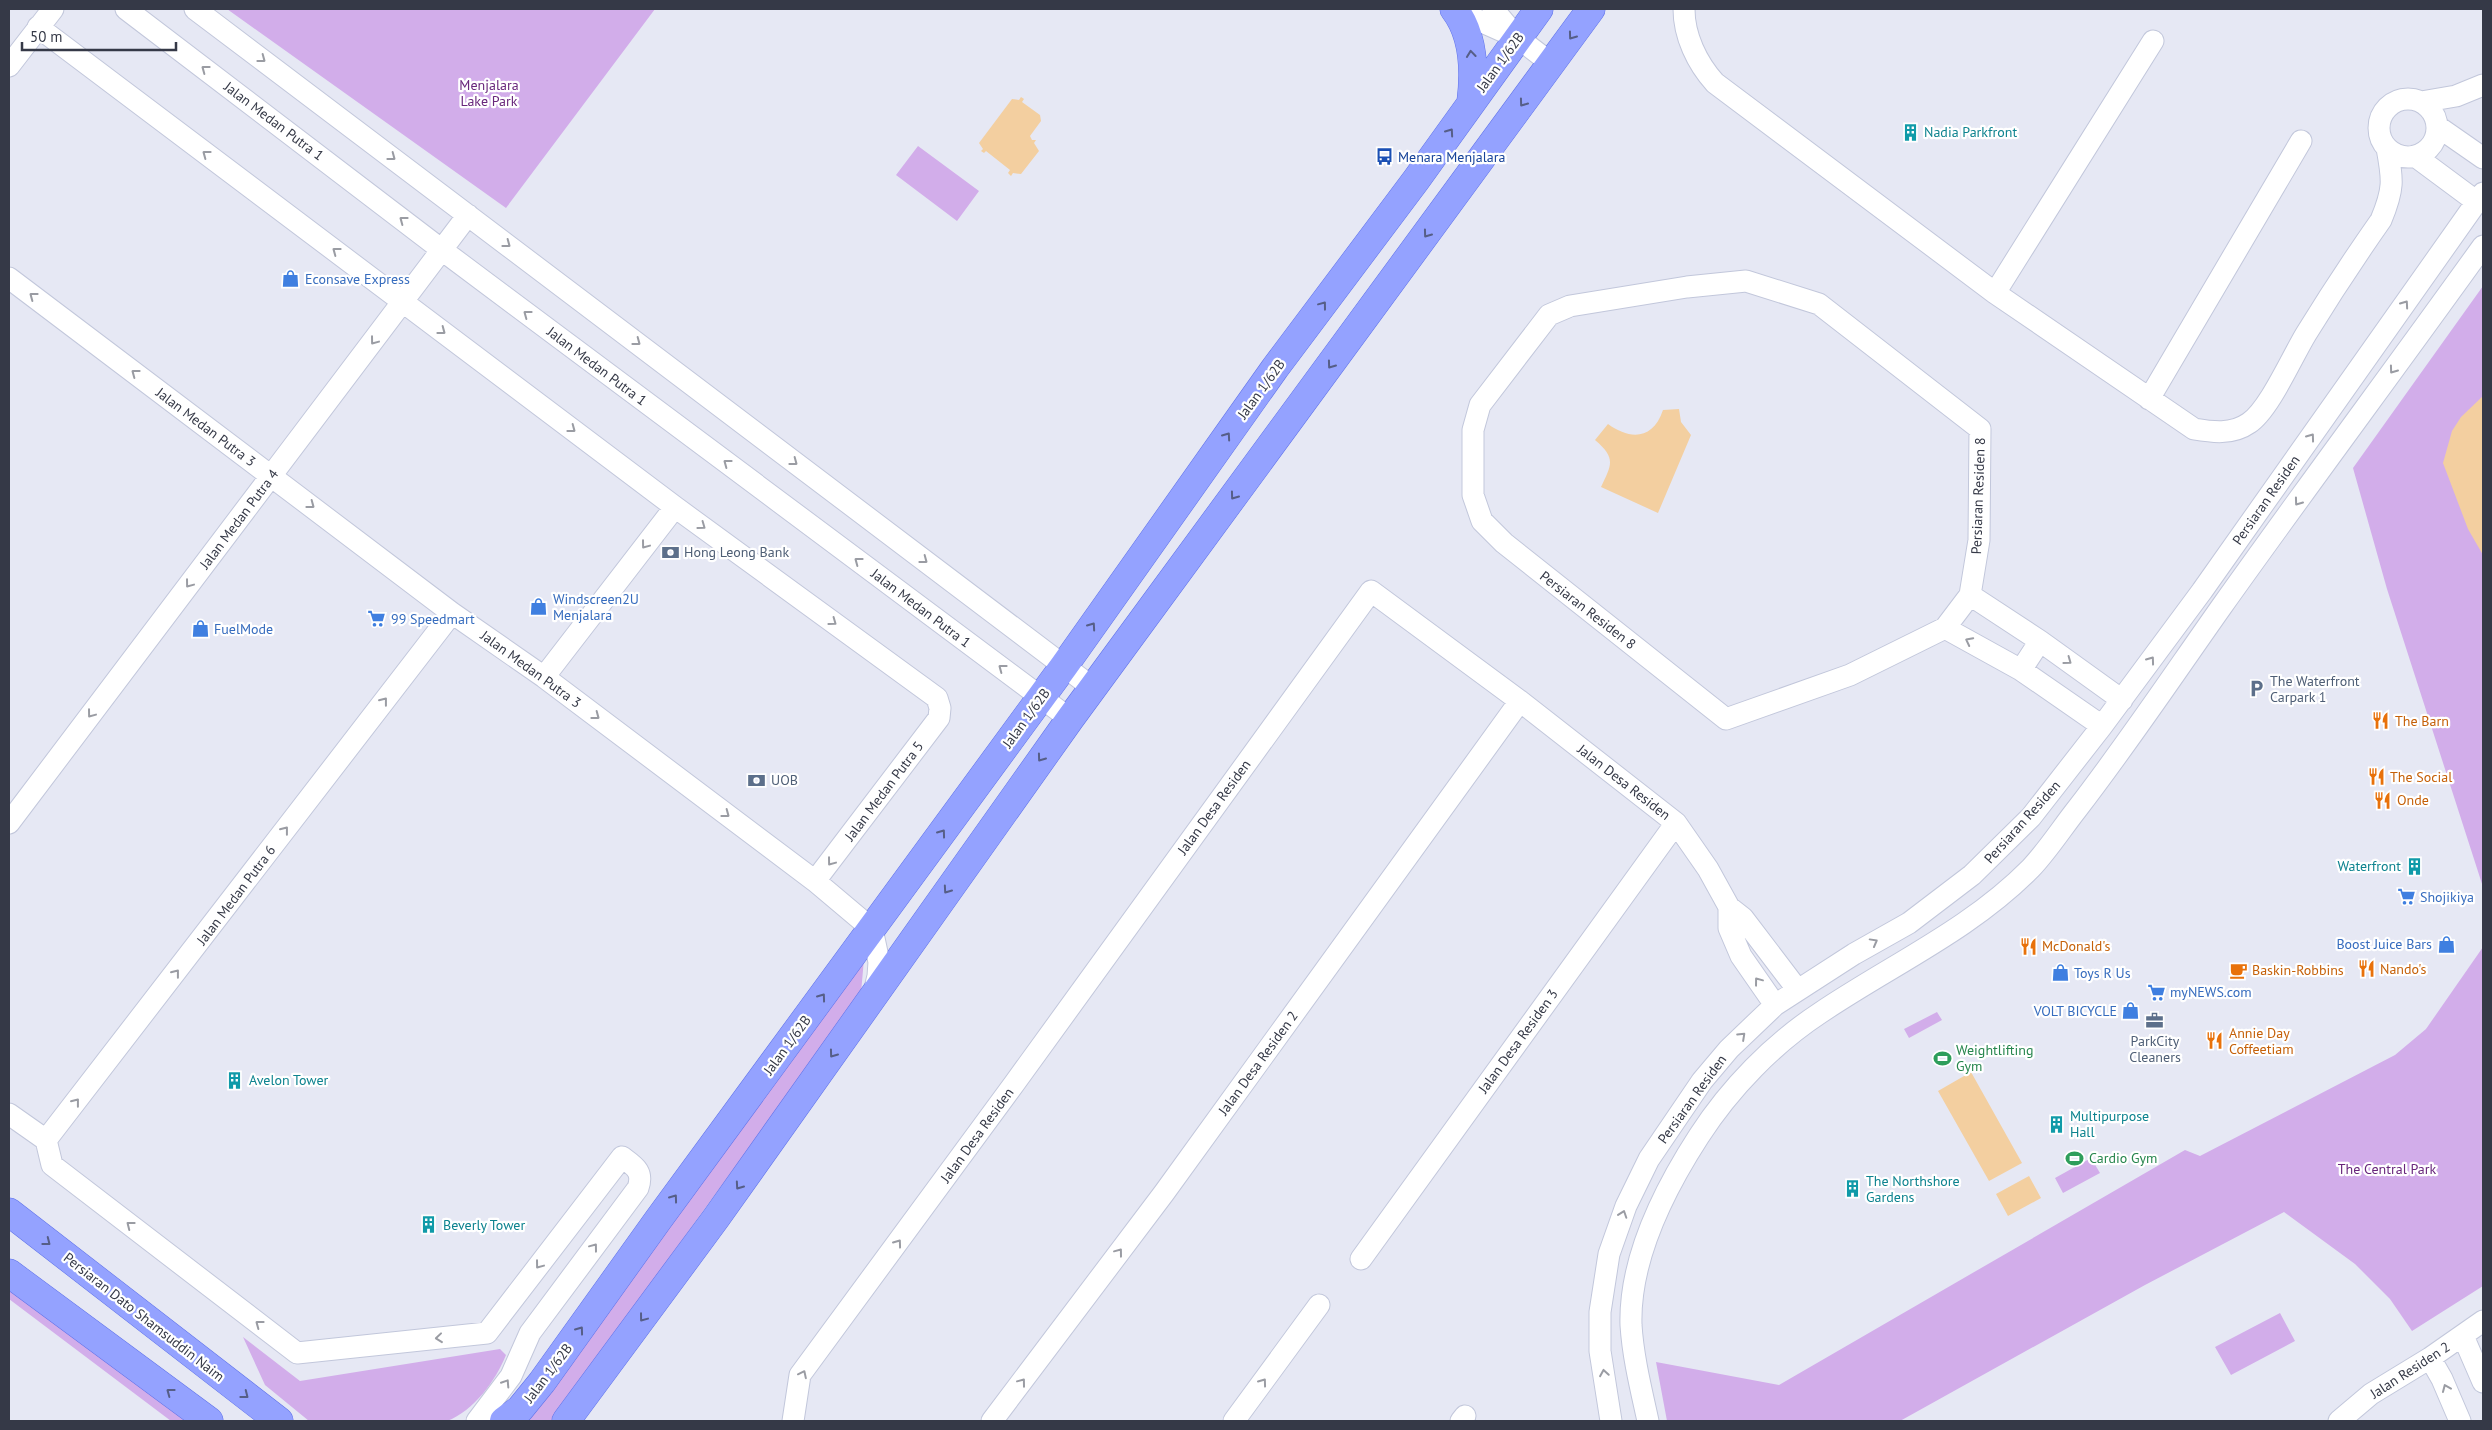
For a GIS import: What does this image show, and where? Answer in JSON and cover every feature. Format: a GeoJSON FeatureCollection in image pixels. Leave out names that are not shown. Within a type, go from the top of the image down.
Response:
{"type":"FeatureCollection","features":[{"type":"Feature","properties":{"kind":"main road"},"geometry":{"type":"LineString","coordinates":[[1453,9],[1466,27],[1469,37],[1474,83],[1471,102]]}},
{"type":"Feature","properties":{"kind":"main road","name":"Jalan 1/62B"},"geometry":{"type":"LineString","coordinates":[[504,1421],[520,1410],[542,1382],[1041,698],[1274,368],[1416,180],[1539,9]]}},
{"type":"Feature","properties":{"kind":"main road"},"geometry":{"type":"LineString","coordinates":[[566,1421],[716,1218],[871,1000],[964,865],[1591,9]]}},
{"type":"Feature","properties":{"kind":"main road","name":"Persiaran Dato Shamsuddin Naim"},"geometry":{"type":"LineString","coordinates":[[9,1212],[279,1421]]}},
{"type":"Feature","properties":{"kind":"main road"},"geometry":{"type":"LineString","coordinates":[[9,1273],[210,1421]]}},
{"type":"Feature","properties":{"kind":"street"},"geometry":{"type":"LineString","coordinates":[[9,66],[53,9]]}},
{"type":"Feature","properties":{"kind":"street","name":"Jalan Medan Putra 1"},"geometry":{"type":"LineString","coordinates":[[126,9],[442,250],[1070,719]]}},
{"type":"Feature","properties":{"kind":"street"},"geometry":{"type":"LineString","coordinates":[[195,9],[1093,688]]}},
{"type":"Feature","properties":{"kind":"street"},"geometry":{"type":"LineString","coordinates":[[1453,9],[1518,38]]}},
{"type":"Feature","properties":{"kind":"street"},"geometry":{"type":"LineString","coordinates":[[1493,9],[1518,38],[1552,64]]}},
{"type":"Feature","properties":{"kind":"street"},"geometry":{"type":"LineString","coordinates":[[1684,9],[1684,20],[1692,47],[1702,69],[1715,83],[1996,293],[2194,429],[2214,432],[2235,430],[2250,423],[2262,410],[2306,334],[2381,220],[2389,201],[2393,181],[2387,148]]}},
{"type":"Feature","properties":{"kind":"street"},"geometry":{"type":"LineString","coordinates":[[38,27],[674,506],[544,677]]}},
{"type":"Feature","properties":{"kind":"street"},"geometry":{"type":"LineString","coordinates":[[1996,293],[2153,41]]}},
{"type":"Feature","properties":{"kind":"street"},"geometry":{"type":"LineString","coordinates":[[2480,198],[2415,156],[2395,154],[2387,148],[2382,140],[2379,123],[2388,107],[2403,99],[2421,102],[2456,96],[2483,85]]}},
{"type":"Feature","properties":{"kind":"street"},"geometry":{"type":"LineString","coordinates":[[2415,156],[2424,152],[2432,145],[2436,136],[2435,116],[2429,107],[2421,102]]}},
{"type":"Feature","properties":{"kind":"street"},"geometry":{"type":"LineString","coordinates":[[2437,126],[2483,158]]}},
{"type":"Feature","properties":{"kind":"street"},"geometry":{"type":"LineString","coordinates":[[2148,399],[2301,141]]}},
{"type":"Feature","properties":{"kind":"street","name":"Persiaran Residen"},"geometry":{"type":"LineString","coordinates":[[1611,1421],[1600,1351],[1600,1312],[1609,1254],[1626,1206],[1649,1160],[1702,1081],[1729,1049],[1775,1005],[1798,988],[1909,922],[1972,876],[2031,817],[2122,700],[2480,198]]}},
{"type":"Feature","properties":{"kind":"street","name":"Jalan Medan Putra 4"},"geometry":{"type":"LineString","coordinates":[[9,823],[468,215]]}},
{"type":"Feature","properties":{"kind":"street","name":"Persiaran Residen"},"geometry":{"type":"LineString","coordinates":[[1648,1421],[1634,1352],[1631,1321],[1633,1294],[1640,1258],[1656,1215],[1674,1178],[1700,1134],[1729,1094],[1792,1034],[1820,1013],[1957,930],[2033,865],[2118,756],[2222,606],[2483,246]]}},
{"type":"Feature","properties":{"kind":"street","name":"Jalan Medan Putra 3"},"geometry":{"type":"LineString","coordinates":[[9,278],[452,613],[544,677],[816,881],[872,928]]}},
{"type":"Feature","properties":{"kind":"street","name":"Persiaran Residen 8"},"geometry":{"type":"LineString","coordinates":[[1746,281],[1819,304],[1980,429],[1979,540],[1970,595],[1945,628],[1850,675],[1726,719],[1504,543],[1482,521],[1473,495],[1472,480],[1473,430],[1480,405],[1549,315],[1570,306],[1687,287],[1746,281]]}},
{"type":"Feature","properties":{"kind":"street","name":"Jalan Medan Putra 5"},"geometry":{"type":"LineString","coordinates":[[674,506],[937,698],[940,708],[939,718],[816,881]]}},
{"type":"Feature","properties":{"kind":"street","name":"Jalan Desa Residen"},"geometry":{"type":"LineString","coordinates":[[793,1421],[800,1375],[1014,1084],[1371,590],[1520,701],[1676,823],[1708,869],[1729,907],[1743,918],[1798,988]]}},
{"type":"Feature","properties":{"kind":"street"},"geometry":{"type":"LineString","coordinates":[[1970,595],[2040,641],[2122,700]]}},
{"type":"Feature","properties":{"kind":"street","name":"Jalan Medan Putra 6"},"geometry":{"type":"LineString","coordinates":[[46,1140],[452,613]]}},
{"type":"Feature","properties":{"kind":"street"},"geometry":{"type":"LineString","coordinates":[[1945,628],[2021,670],[2102,726]]}},
{"type":"Feature","properties":{"kind":"street"},"geometry":{"type":"LineString","coordinates":[[2021,670],[2040,641]]}},
{"type":"Feature","properties":{"kind":"street","name":"Jalan Desa Residen 2"},"geometry":{"type":"LineString","coordinates":[[992,1421],[1164,1193],[1520,701]]}},
{"type":"Feature","properties":{"kind":"street","name":"Jalan Desa Residen 3"},"geometry":{"type":"LineString","coordinates":[[1361,1260],[1676,823]]}},
{"type":"Feature","properties":{"kind":"street","name":"Jalan Desa Residen"},"geometry":{"type":"LineString","coordinates":[[1729,907],[1729,928],[1741,956],[1775,1005]]}},
{"type":"Feature","properties":{"kind":"street"},"geometry":{"type":"LineString","coordinates":[[871,1000],[878,976],[879,962],[872,928]]}},
{"type":"Feature","properties":{"kind":"street"},"geometry":{"type":"LineString","coordinates":[[9,1114],[46,1140],[52,1165],[297,1353],[487,1333],[622,1157],[639,1170],[641,1180],[638,1188],[530,1333],[510,1376],[477,1421]]}},
{"type":"Feature","properties":{"kind":"street"},"geometry":{"type":"LineString","coordinates":[[1234,1421],[1319,1305]]}},
{"type":"Feature","properties":{"kind":"street","name":"Jalan Residen 2"},"geometry":{"type":"LineString","coordinates":[[2340,1421],[2372,1394],[2430,1358],[2483,1321]]}},
{"type":"Feature","properties":{"kind":"street"},"geometry":{"type":"LineString","coordinates":[[2463,1336],[2483,1382]]}},
{"type":"Feature","properties":{"kind":"street"},"geometry":{"type":"LineString","coordinates":[[2430,1358],[2460,1421]]}},
{"type":"Feature","properties":{"kind":"green space","name":"Menjalara Lake Park"},"geometry":{"type":"Polygon","coordinates":[[[227,9],[655,9],[506,208],[227,9]]]}},
{"type":"Feature","properties":{"kind":"green space"},"geometry":{"type":"Polygon","coordinates":[[[918,146],[979,191],[957,221],[896,175],[918,146]]]}},
{"type":"Feature","properties":{"kind":"green space"},"geometry":{"type":"Polygon","coordinates":[[[2483,286],[2483,887],[2387,589],[2353,468],[2483,286]]]}},
{"type":"Feature","properties":{"kind":"green space","name":"The Central Park"},"geometry":{"type":"Polygon","coordinates":[[[2483,947],[2483,1286],[2412,1331],[2390,1299],[2355,1264],[2284,1212],[2145,1285],[1900,1421],[1667,1421],[1656,1362],[1779,1385],[2185,1150],[2200,1156],[2395,1055],[2426,1029],[2483,947]]]}},
{"type":"Feature","properties":{"kind":"green space"},"geometry":{"type":"Polygon","coordinates":[[[864,959],[861,993],[551,1421],[528,1421],[864,959]]]}},
{"type":"Feature","properties":{"kind":"green space"},"geometry":{"type":"Polygon","coordinates":[[[1937,1012],[1942,1020],[1909,1038],[1904,1029],[1937,1012]]]}},
{"type":"Feature","properties":{"kind":"green space"},"geometry":{"type":"Polygon","coordinates":[[[2091,1158],[2100,1173],[2063,1193],[2055,1178],[2091,1158]]]}},
{"type":"Feature","properties":{"kind":"green space"},"geometry":{"type":"Polygon","coordinates":[[[9,1282],[198,1421],[171,1421],[9,1299],[9,1282]]]}},
{"type":"Feature","properties":{"kind":"green space"},"geometry":{"type":"Polygon","coordinates":[[[2280,1313],[2295,1341],[2231,1375],[2215,1347],[2280,1313]]]}},
{"type":"Feature","properties":{"kind":"green space"},"geometry":{"type":"Polygon","coordinates":[[[243,1337],[300,1381],[500,1349],[506,1355],[502,1365],[483,1394],[466,1410],[447,1421],[309,1421],[265,1385],[243,1337]]]}},
{"type":"Feature","properties":{"kind":"shaded area"},"geometry":{"type":"Polygon","coordinates":[[[1021,97],[1024,99],[1022,102],[1040,115],[1041,121],[1030,136],[1032,140],[1036,140],[1034,143],[1039,151],[1021,174],[1013,173],[1011,176],[1008,173],[1010,170],[986,151],[984,153],[981,151],[983,149],[979,143],[1012,99],[1019,100],[1021,97]]]}},
{"type":"Feature","properties":{"kind":"shaded area"},"geometry":{"type":"Polygon","coordinates":[[[2483,396],[2483,555],[2468,529],[2443,463],[2452,431],[2461,417],[2483,396]]]}},
{"type":"Feature","properties":{"kind":"shaded area"},"geometry":{"type":"Polygon","coordinates":[[[1679,409],[1681,422],[1691,435],[1658,513],[1601,487],[1608,472],[1610,462],[1602,446],[1595,440],[1608,424],[1624,433],[1640,434],[1647,432],[1653,427],[1659,420],[1663,410],[1679,409]]]}},
{"type":"Feature","properties":{"kind":"shaded area"},"geometry":{"type":"Polygon","coordinates":[[[1971,1072],[2022,1163],[1989,1181],[1938,1091],[1971,1072]]]}},
{"type":"Feature","properties":{"kind":"shaded area"},"geometry":{"type":"Polygon","coordinates":[[[2029,1176],[2041,1198],[2008,1216],[1996,1194],[2029,1176]]]}},
{"type":"Feature","properties":{"kind":"place","name":"Nadia Parkfront"},"geometry":{"type":"Point","coordinates":[1910,132]}},
{"type":"Feature","properties":{"kind":"place","name":"Menara Menjalara"},"geometry":{"type":"Point","coordinates":[1384,157]}},
{"type":"Feature","properties":{"kind":"place","name":"Econsave Express"},"geometry":{"type":"Point","coordinates":[291,279]}},
{"type":"Feature","properties":{"kind":"place","name":"Hong Leong Bank"},"geometry":{"type":"Point","coordinates":[670,552]}},
{"type":"Feature","properties":{"kind":"place","name":"Windscreen2U Menjalara"},"geometry":{"type":"Point","coordinates":[539,607]}},
{"type":"Feature","properties":{"kind":"place","name":"99 Speedmart"},"geometry":{"type":"Point","coordinates":[377,619]}},
{"type":"Feature","properties":{"kind":"place","name":"FuelMode"},"geometry":{"type":"Point","coordinates":[200,629]}},
{"type":"Feature","properties":{"kind":"place","name":"The Waterfront Carpark 1"},"geometry":{"type":"Point","coordinates":[2256,689]}},
{"type":"Feature","properties":{"kind":"place","name":"The Barn"},"geometry":{"type":"Point","coordinates":[2381,721]}},
{"type":"Feature","properties":{"kind":"place","name":"The Social"},"geometry":{"type":"Point","coordinates":[2376,777]}},
{"type":"Feature","properties":{"kind":"place","name":"UOB"},"geometry":{"type":"Point","coordinates":[757,780]}},
{"type":"Feature","properties":{"kind":"place","name":"Onde"},"geometry":{"type":"Point","coordinates":[2383,800]}},
{"type":"Feature","properties":{"kind":"place","name":"Waterfront"},"geometry":{"type":"Point","coordinates":[2415,866]}},
{"type":"Feature","properties":{"kind":"place","name":"Shojikiya"},"geometry":{"type":"Point","coordinates":[2406,897]}},
{"type":"Feature","properties":{"kind":"place","name":"Boost Juice Bars"},"geometry":{"type":"Point","coordinates":[2446,944]}},
{"type":"Feature","properties":{"kind":"place","name":"McDonald's"},"geometry":{"type":"Point","coordinates":[2028,946]}},
{"type":"Feature","properties":{"kind":"place","name":"Nando's"},"geometry":{"type":"Point","coordinates":[2366,969]}},
{"type":"Feature","properties":{"kind":"place","name":"Baskin-Robbins"},"geometry":{"type":"Point","coordinates":[2238,970]}},
{"type":"Feature","properties":{"kind":"place","name":"Toys R Us"},"geometry":{"type":"Point","coordinates":[2060,973]}},
{"type":"Feature","properties":{"kind":"place","name":"myNEWS.com"},"geometry":{"type":"Point","coordinates":[2156,992]}},
{"type":"Feature","properties":{"kind":"place","name":"VOLT BICYCLE"},"geometry":{"type":"Point","coordinates":[2131,1011]}},
{"type":"Feature","properties":{"kind":"place","name":"ParkCity Cleaners"},"geometry":{"type":"Point","coordinates":[2155,1021]}},
{"type":"Feature","properties":{"kind":"place","name":"Annie Day Coffeetiam"},"geometry":{"type":"Point","coordinates":[2215,1041]}},
{"type":"Feature","properties":{"kind":"place","name":"Weightlifting Gym"},"geometry":{"type":"Point","coordinates":[1942,1058]}},
{"type":"Feature","properties":{"kind":"place","name":"Avelon Tower"},"geometry":{"type":"Point","coordinates":[235,1080]}},
{"type":"Feature","properties":{"kind":"place","name":"Multipurpose Hall"},"geometry":{"type":"Point","coordinates":[2056,1124]}},
{"type":"Feature","properties":{"kind":"place","name":"Cardio Gym"},"geometry":{"type":"Point","coordinates":[2075,1158]}},
{"type":"Feature","properties":{"kind":"place","name":"The Northshore Gardens"},"geometry":{"type":"Point","coordinates":[1852,1189]}},
{"type":"Feature","properties":{"kind":"place","name":"Beverly Tower"},"geometry":{"type":"Point","coordinates":[429,1225]}}]}
